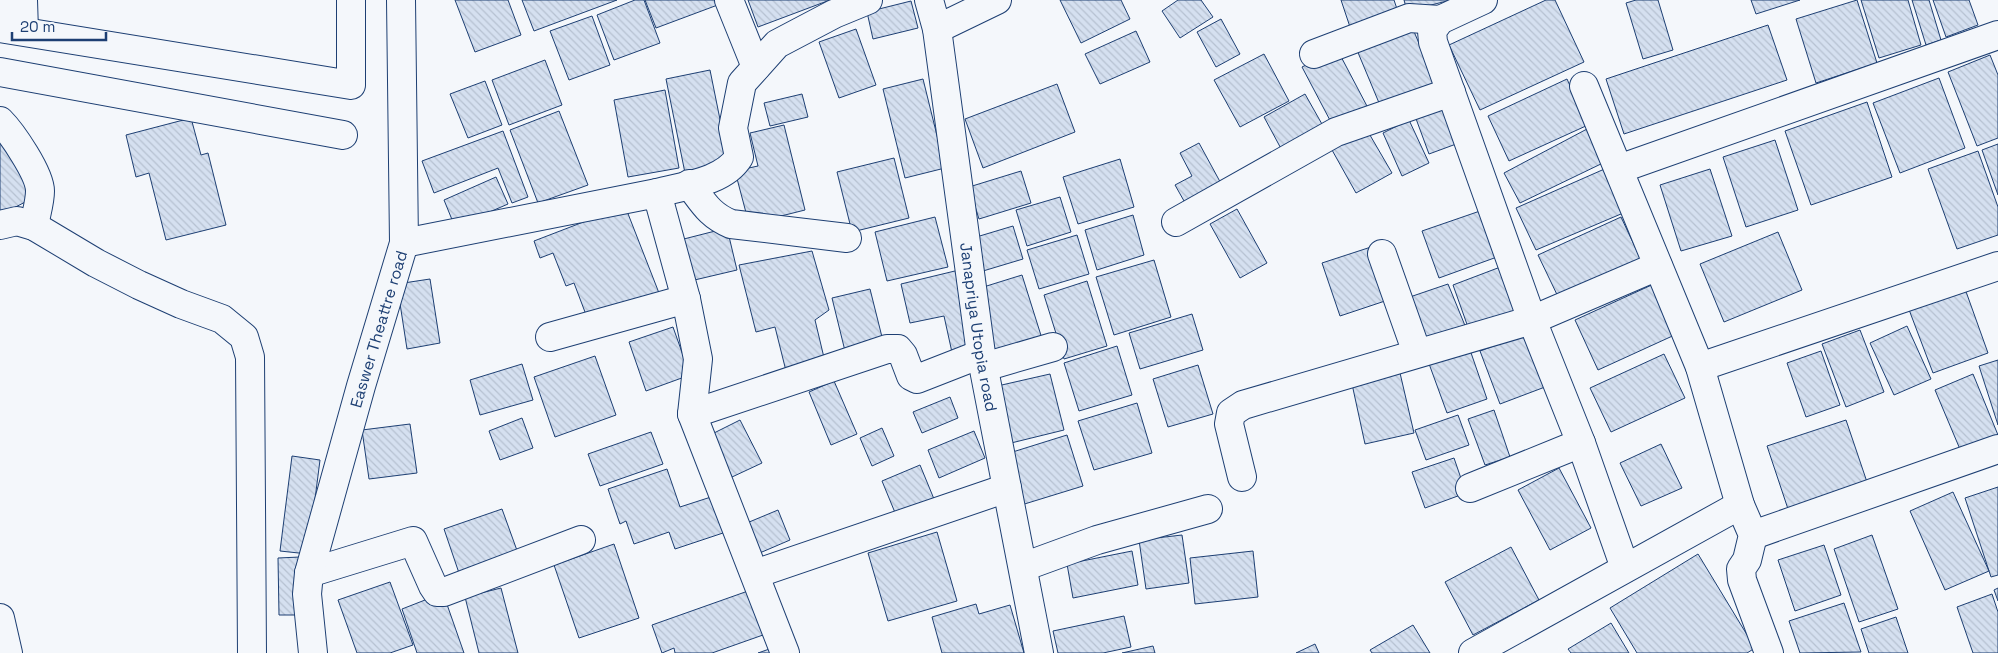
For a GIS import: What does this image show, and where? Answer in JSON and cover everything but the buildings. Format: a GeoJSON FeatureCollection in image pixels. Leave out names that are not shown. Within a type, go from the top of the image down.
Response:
{"type":"FeatureCollection","features":[{"type":"Feature","properties":{"kind":"street"},"geometry":{"type":"LineString","coordinates":[[15,1],[12,30],[351,85],[351,0]]}},
{"type":"Feature","properties":{"kind":"street","name":"Easwer Theattre road"},"geometry":{"type":"LineString","coordinates":[[313,653],[307,594],[309,573],[361,386],[404,243],[401,0]]}},
{"type":"Feature","properties":{"kind":"street"},"geometry":{"type":"LineString","coordinates":[[729,0],[756,67]]}},
{"type":"Feature","properties":{"kind":"street"},"geometry":{"type":"LineString","coordinates":[[404,243],[658,193],[716,176],[734,165],[739,157],[733,128],[742,83],[777,44],[834,14],[868,0]]}},
{"type":"Feature","properties":{"kind":"street","name":"Janapriya Utopia road"},"geometry":{"type":"LineString","coordinates":[[929,0],[937,29],[982,361],[1039,653]]}},
{"type":"Feature","properties":{"kind":"street"},"geometry":{"type":"LineString","coordinates":[[937,29],[997,0]]}},
{"type":"Feature","properties":{"kind":"street"},"geometry":{"type":"LineString","coordinates":[[1314,54],[1409,18],[1440,20],[1483,0]]}},
{"type":"Feature","properties":{"kind":"street"},"geometry":{"type":"LineString","coordinates":[[1440,20],[1432,31],[1433,42],[1532,320],[1581,443],[1625,568]]}},
{"type":"Feature","properties":{"kind":"street"},"geometry":{"type":"LineString","coordinates":[[1619,169],[1998,35]]}},
{"type":"Feature","properties":{"kind":"street"},"geometry":{"type":"LineString","coordinates":[[0,72],[342,135]]}},
{"type":"Feature","properties":{"kind":"street"},"geometry":{"type":"LineString","coordinates":[[1584,86],[1700,368],[1740,505],[1753,535],[1747,560],[1741,568],[1742,580],[1769,653]]}},
{"type":"Feature","properties":{"kind":"street"},"geometry":{"type":"LineString","coordinates":[[1176,222],[1336,132],[1451,92]]}},
{"type":"Feature","properties":{"kind":"street"},"geometry":{"type":"LineString","coordinates":[[0,121],[9,130],[28,159],[40,189],[34,226]]}},
{"type":"Feature","properties":{"kind":"street"},"geometry":{"type":"LineString","coordinates":[[690,184],[710,213],[731,224],[847,238]]}},
{"type":"Feature","properties":{"kind":"street"},"geometry":{"type":"LineString","coordinates":[[658,193],[686,300],[698,359],[692,414],[756,574],[785,653]]}},
{"type":"Feature","properties":{"kind":"street"},"geometry":{"type":"LineString","coordinates":[[0,225],[17,221],[34,226],[96,264],[130,281],[181,304],[222,319],[244,337],[250,357],[252,653]]}},
{"type":"Feature","properties":{"kind":"street"},"geometry":{"type":"LineString","coordinates":[[1382,254],[1417,353]]}},
{"type":"Feature","properties":{"kind":"street"},"geometry":{"type":"LineString","coordinates":[[1242,477],[1229,424],[1230,413],[1243,405],[1532,320],[1658,266]]}},
{"type":"Feature","properties":{"kind":"street"},"geometry":{"type":"LineString","coordinates":[[1700,368],[1998,266]]}},
{"type":"Feature","properties":{"kind":"street"},"geometry":{"type":"LineString","coordinates":[[550,337],[686,300]]}},
{"type":"Feature","properties":{"kind":"street"},"geometry":{"type":"LineString","coordinates":[[692,414],[887,349],[898,349],[903,355],[911,376],[917,379],[982,361],[1053,347]]}},
{"type":"Feature","properties":{"kind":"street"},"geometry":{"type":"LineString","coordinates":[[1470,488],[1581,443]]}},
{"type":"Feature","properties":{"kind":"street"},"geometry":{"type":"LineString","coordinates":[[1753,535],[1998,449]]}},
{"type":"Feature","properties":{"kind":"street"},"geometry":{"type":"LineString","coordinates":[[756,574],[1007,488]]}},
{"type":"Feature","properties":{"kind":"street"},"geometry":{"type":"LineString","coordinates":[[1472,653],[1740,505]]}},
{"type":"Feature","properties":{"kind":"street"},"geometry":{"type":"LineString","coordinates":[[1023,567],[1097,540],[1208,509]]}},
{"type":"Feature","properties":{"kind":"street"},"geometry":{"type":"LineString","coordinates":[[309,573],[413,541],[433,586],[437,592],[444,592],[581,540]]}},
{"type":"Feature","properties":{"kind":"street"},"geometry":{"type":"LineString","coordinates":[[0,618],[8,653]]}}]}
